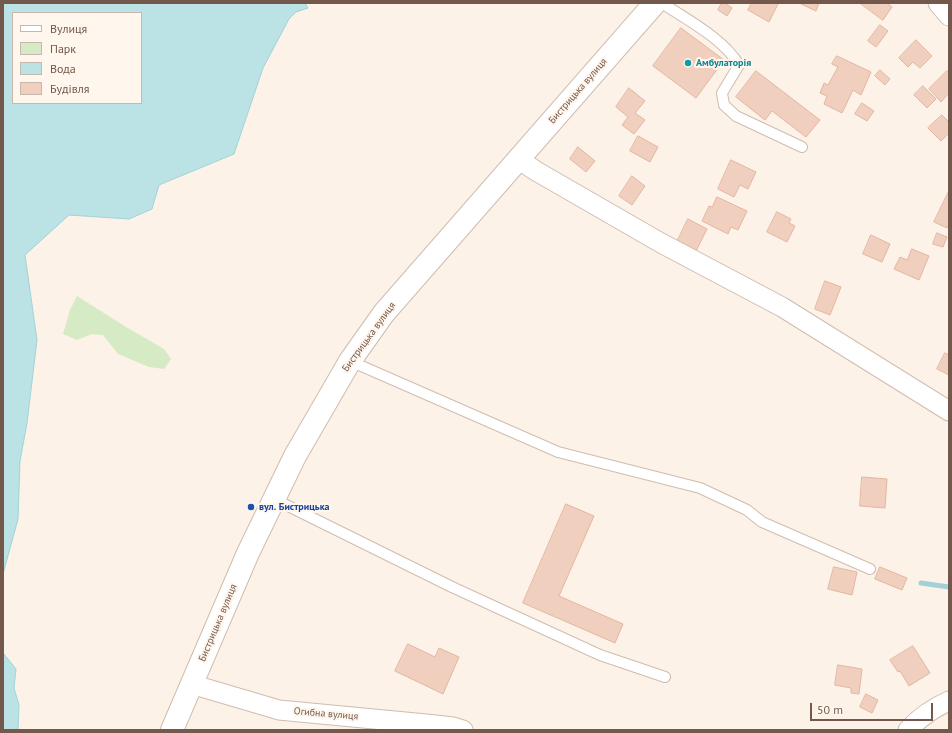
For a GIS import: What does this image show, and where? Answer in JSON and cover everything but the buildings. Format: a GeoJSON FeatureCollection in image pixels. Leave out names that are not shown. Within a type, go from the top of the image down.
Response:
{"type":"FeatureCollection","features":[{"type":"Feature","properties":{"kind":"street","name":"Бистрицька вулиця"},"geometry":{"type":"LineString","coordinates":[[172,730],[248,553],[274,499],[295,456],[350,361],[384,313],[655,3]]}},
{"type":"Feature","properties":{"kind":"street"},"geometry":{"type":"LineString","coordinates":[[938,3],[949,16]]}},
{"type":"Feature","properties":{"kind":"street"},"geometry":{"type":"LineString","coordinates":[[518,159],[661,244],[782,308],[949,411]]}},
{"type":"Feature","properties":{"kind":"street","name":"Огибна вулиця"},"geometry":{"type":"LineString","coordinates":[[191,684],[279,710],[426,727],[452,727],[463,730]]}},
{"type":"Feature","properties":{"kind":"street"},"geometry":{"type":"LineString","coordinates":[[908,730],[917,720],[937,706],[949,701]]}},
{"type":"Feature","properties":{"kind":"lane"},"geometry":{"type":"LineString","coordinates":[[662,3],[706,32],[733,55],[739,65],[722,93],[724,105],[736,116],[802,147]]}},
{"type":"Feature","properties":{"kind":"lane"},"geometry":{"type":"LineString","coordinates":[[350,361],[558,452],[700,488],[747,510],[762,522],[870,569]]}},
{"type":"Feature","properties":{"kind":"lane"},"geometry":{"type":"LineString","coordinates":[[274,499],[452,587],[600,655],[665,677]]}},
{"type":"Feature","properties":{"kind":"green space"},"geometry":{"type":"Polygon","coordinates":[[[77,296],[164,349],[171,359],[164,369],[149,367],[118,354],[103,335],[92,334],[77,340],[63,334],[70,310],[77,296]]]}},
{"type":"Feature","properties":{"kind":"water"},"geometry":{"type":"Polygon","coordinates":[[[3,3],[305,3],[308,8],[296,12],[289,19],[263,68],[234,154],[159,185],[152,209],[129,219],[69,215],[25,255],[37,340],[27,423],[20,461],[18,519],[3,574],[3,3]]]}},
{"type":"Feature","properties":{"kind":"water"},"geometry":{"type":"Polygon","coordinates":[[[3,653],[16,669],[14,688],[19,705],[18,730],[3,730],[3,653]]]}},
{"type":"Feature","properties":{"kind":"waterway"},"geometry":{"type":"LineString","coordinates":[[921,583],[949,587]]}},
{"type":"Feature","properties":{"kind":"place","name":"Амбулаторія"},"geometry":{"type":"Point","coordinates":[688,63]}},
{"type":"Feature","properties":{"kind":"place","name":"вул. Бистрицька"},"geometry":{"type":"Point","coordinates":[251,507]}}]}
